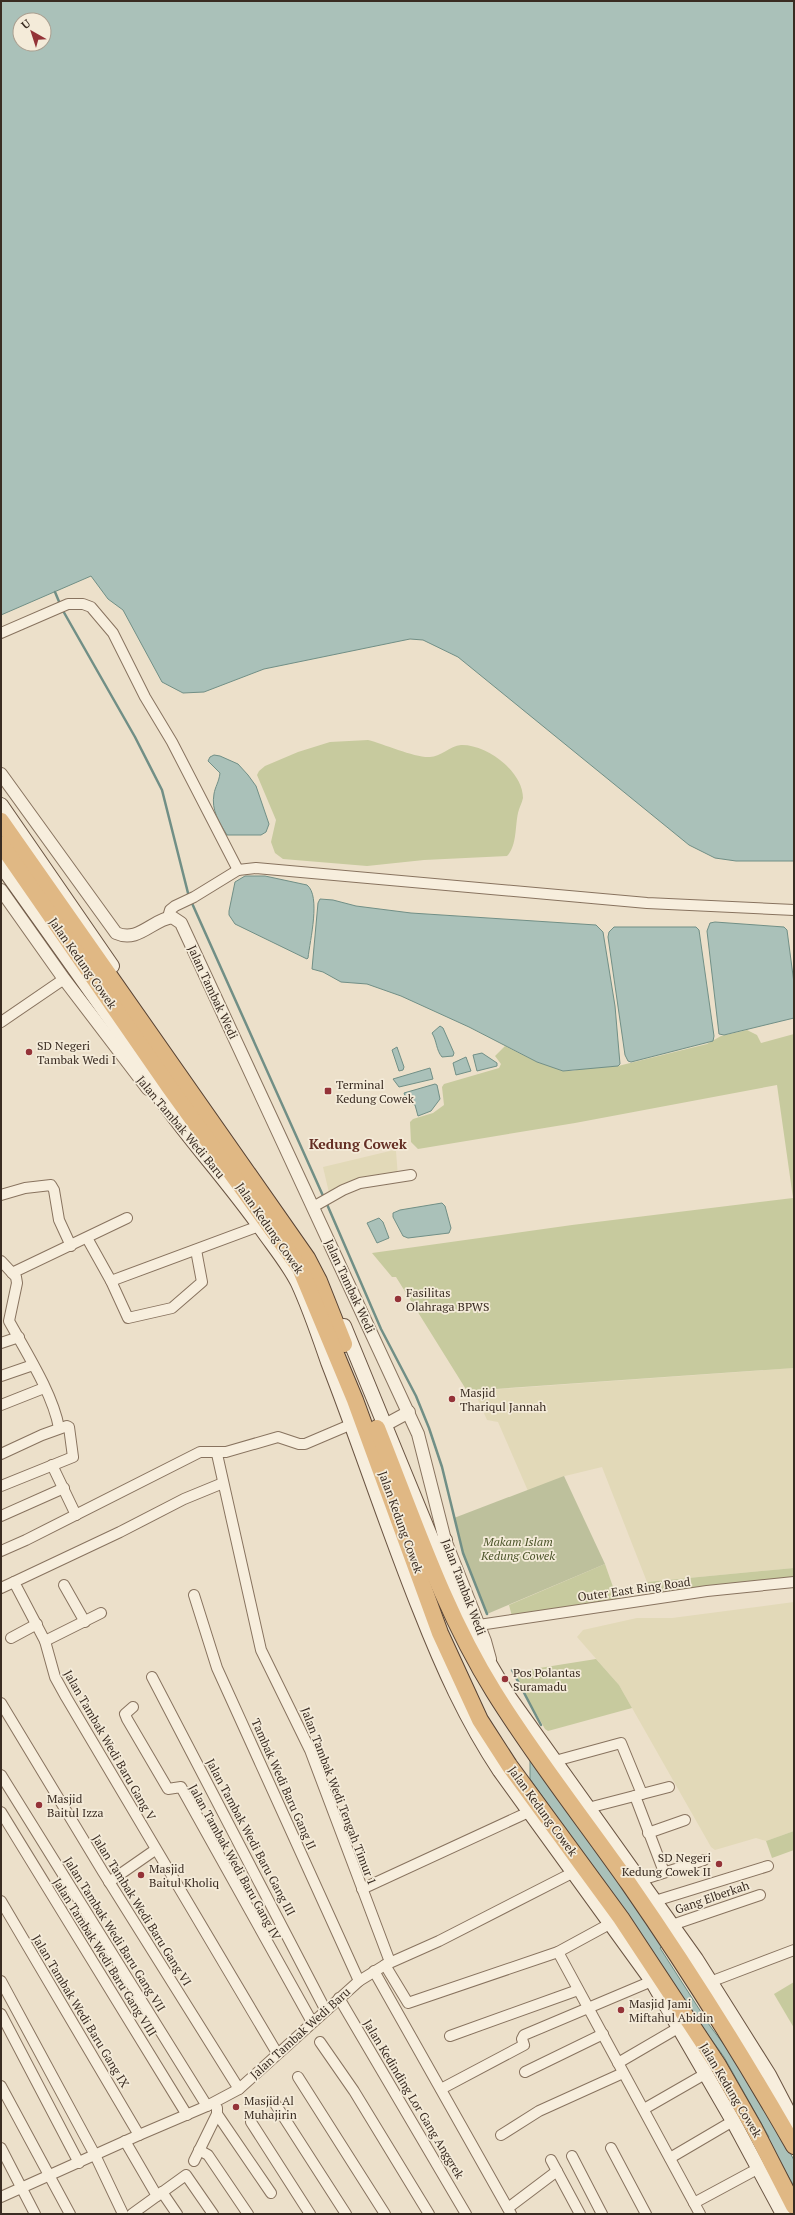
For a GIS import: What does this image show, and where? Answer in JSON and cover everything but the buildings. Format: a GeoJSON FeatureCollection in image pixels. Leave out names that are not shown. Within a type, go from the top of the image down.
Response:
{"type":"FeatureCollection","features":[{"type":"Feature","properties":{"kind":"highway","name":"Jalan Kedung Cowek"},"geometry":{"type":"LineString","coordinates":[[1,822],[313,1268],[439,1586],[457,1626],[494,1693],[536,1742],[635,1882],[708,2028],[754,2128],[794,2206]]}},
{"type":"Feature","properties":{"kind":"highway","name":"Jalan Kedung Cowek"},"geometry":{"type":"LineString","coordinates":[[1,844],[170,1088],[300,1268],[358,1407],[455,1667],[480,1720],[616,1921],[708,2028],[722,2058],[794,2146]]}},
{"type":"Feature","properties":{"kind":"highway"},"geometry":{"type":"LineString","coordinates":[[408,1581],[425,1590]]}},
{"type":"Feature","properties":{"kind":"main road","name":"Jalan Kedung Cowek"},"geometry":{"type":"LineString","coordinates":[[1,805],[313,1254],[325,1278],[384,1425],[440,1543],[467,1623],[495,1674],[536,1742]]}},
{"type":"Feature","properties":{"kind":"main road"},"geometry":{"type":"LineString","coordinates":[[1,864],[121,1034],[135,1063],[170,1113]]}},
{"type":"Feature","properties":{"kind":"main road","name":"Jalan Tambak Wedi Baru"},"geometry":{"type":"LineString","coordinates":[[170,1113],[218,1170],[259,1226],[298,1284],[352,1424]]}},
{"type":"Feature","properties":{"kind":"main road","name":"Jalan Kedung Cowek"},"geometry":{"type":"LineString","coordinates":[[352,1424],[408,1581],[435,1650],[461,1705],[483,1745],[574,1872],[616,1921],[678,2028],[722,2058],[733,2121],[782,2214]]}},
{"type":"Feature","properties":{"kind":"main road","name":"Jalan Kedung Cowek"},"geometry":{"type":"LineString","coordinates":[[548,1761],[588,1808],[635,1882],[655,1901],[672,1925],[769,2075],[794,2122]]}},
{"type":"Feature","properties":{"kind":"street"},"geometry":{"type":"LineString","coordinates":[[1,633],[68,604],[84,604],[91,607],[112,633],[145,697],[172,742],[238,870]]}},
{"type":"Feature","properties":{"kind":"street"},"geometry":{"type":"LineString","coordinates":[[1,774],[116,933],[128,936],[137,934],[168,917],[170,910],[238,870],[256,868],[647,903],[794,910]]}},
{"type":"Feature","properties":{"kind":"street","name":"Jalan Tambak Wedi Baru"},"geometry":{"type":"LineString","coordinates":[[1,890],[64,979],[137,1076],[170,1113]]}},
{"type":"Feature","properties":{"kind":"street","name":"Jalan Tambak Wedi"},"geometry":{"type":"LineString","coordinates":[[168,917],[176,918],[181,923],[317,1205],[409,1412],[418,1434],[440,1543],[479,1625],[495,1674]]}},
{"type":"Feature","properties":{"kind":"street"},"geometry":{"type":"LineString","coordinates":[[1,1022],[64,979]]}},
{"type":"Feature","properties":{"kind":"street"},"geometry":{"type":"LineString","coordinates":[[317,1205],[330,1197],[360,1183],[411,1175]]}},
{"type":"Feature","properties":{"kind":"street"},"geometry":{"type":"LineString","coordinates":[[1,1195],[25,1188],[51,1185],[54,1190],[59,1220],[71,1246]]}},
{"type":"Feature","properties":{"kind":"street"},"geometry":{"type":"LineString","coordinates":[[12,1273],[127,1218]]}},
{"type":"Feature","properties":{"kind":"street"},"geometry":{"type":"LineString","coordinates":[[111,1281],[259,1226]]}},
{"type":"Feature","properties":{"kind":"street"},"geometry":{"type":"LineString","coordinates":[[87,1238],[111,1281],[128,1318],[172,1308],[202,1282],[196,1250]]}},
{"type":"Feature","properties":{"kind":"street"},"geometry":{"type":"LineString","coordinates":[[1,1261],[12,1273],[17,1283],[8,1317],[44,1388],[59,1428]]}},
{"type":"Feature","properties":{"kind":"street"},"geometry":{"type":"LineString","coordinates":[[1,1343],[19,1337]]}},
{"type":"Feature","properties":{"kind":"street"},"geometry":{"type":"LineString","coordinates":[[1,1376],[32,1365]]}},
{"type":"Feature","properties":{"kind":"street"},"geometry":{"type":"LineString","coordinates":[[1,1406],[44,1388]]}},
{"type":"Feature","properties":{"kind":"street"},"geometry":{"type":"LineString","coordinates":[[384,1425],[409,1412]]}},
{"type":"Feature","properties":{"kind":"street"},"geometry":{"type":"LineString","coordinates":[[1,1551],[76,1515],[195,1454],[205,1452],[217,1454],[278,1437],[298,1444],[305,1444],[352,1424]]}},
{"type":"Feature","properties":{"kind":"street"},"geometry":{"type":"LineString","coordinates":[[1,1454],[59,1428],[69,1427],[74,1456],[1,1486]]}},
{"type":"Feature","properties":{"kind":"street","name":"Jalan Tambak Wedi Tengah Timur 1"},"geometry":{"type":"LineString","coordinates":[[217,1454],[261,1650],[310,1750],[362,1889],[387,1964],[408,2003],[558,1952]]}},
{"type":"Feature","properties":{"kind":"street"},"geometry":{"type":"LineString","coordinates":[[52,1465],[76,1515]]}},
{"type":"Feature","properties":{"kind":"street"},"geometry":{"type":"LineString","coordinates":[[1,1588],[120,1532],[184,1499],[223,1483]]}},
{"type":"Feature","properties":{"kind":"street"},"geometry":{"type":"LineString","coordinates":[[1,1516],[64,1488]]}},
{"type":"Feature","properties":{"kind":"street","name":"Jalan Tambak Wedi Baru Gang V"},"geometry":{"type":"LineString","coordinates":[[14,1582],[45,1641],[55,1678],[155,1850],[277,2053]]}},
{"type":"Feature","properties":{"kind":"street","name":"Outer East Ring Road"},"geometry":{"type":"LineString","coordinates":[[479,1625],[707,1591],[794,1582]]}},
{"type":"Feature","properties":{"kind":"street"},"geometry":{"type":"LineString","coordinates":[[64,1585],[85,1622]]}},
{"type":"Feature","properties":{"kind":"street","name":"Tambak Wedi Baru Gang II"},"geometry":{"type":"LineString","coordinates":[[194,1595],[217,1668],[358,1981]]}},
{"type":"Feature","properties":{"kind":"street"},"geometry":{"type":"LineString","coordinates":[[45,1641],[101,1613]]}},
{"type":"Feature","properties":{"kind":"street"},"geometry":{"type":"LineString","coordinates":[[11,1638],[36,1624]]}},
{"type":"Feature","properties":{"kind":"street","name":"Jalan Tambak Wedi Baru Gang III"},"geometry":{"type":"LineString","coordinates":[[152,1678],[326,2009]]}},
{"type":"Feature","properties":{"kind":"street","name":"Jalan Tambak Wedi Baru Gang VI"},"geometry":{"type":"LineString","coordinates":[[1,1702],[109,1882],[239,2089]]}},
{"type":"Feature","properties":{"kind":"street","name":"Jalan Tambak Wedi Baru Gang IV"},"geometry":{"type":"LineString","coordinates":[[133,1706],[125,1714],[127,1720],[168,1789],[181,1787],[312,2022]]}},
{"type":"Feature","properties":{"kind":"street"},"geometry":{"type":"LineString","coordinates":[[548,1761],[621,1743],[639,1795],[648,1833],[664,1872]]}},
{"type":"Feature","properties":{"kind":"street","name":"Jalan Tambak Wedi Baru Gang VII"},"geometry":{"type":"LineString","coordinates":[[1,1775],[211,2105]]}},
{"type":"Feature","properties":{"kind":"street"},"geometry":{"type":"LineString","coordinates":[[588,1808],[669,1787]]}},
{"type":"Feature","properties":{"kind":"street"},"geometry":{"type":"LineString","coordinates":[[362,1889],[531,1811]]}},
{"type":"Feature","properties":{"kind":"street","name":"Jalan Tambak Wedi Baru Gang VIII"},"geometry":{"type":"LineString","coordinates":[[1,1812],[187,2115]]}},
{"type":"Feature","properties":{"kind":"street"},"geometry":{"type":"LineString","coordinates":[[648,1833],[685,1820]]}},
{"type":"Feature","properties":{"kind":"street"},"geometry":{"type":"LineString","coordinates":[[109,1882],[155,1850]]}},
{"type":"Feature","properties":{"kind":"street"},"geometry":{"type":"LineString","coordinates":[[635,1882],[704,1860]]}},
{"type":"Feature","properties":{"kind":"street"},"geometry":{"type":"LineString","coordinates":[[655,1901],[768,1866]]}},
{"type":"Feature","properties":{"kind":"street","name":"Jalan Tambak Wedi Baru"},"geometry":{"type":"LineString","coordinates":[[1,2197],[79,2163],[139,2134],[211,2105],[239,2089],[358,1981],[375,1973],[387,1964],[439,1941],[574,1872]]}},
{"type":"Feature","properties":{"kind":"street","name":"Gang Elberkah"},"geometry":{"type":"LineString","coordinates":[[672,1925],[760,1895]]}},
{"type":"Feature","properties":{"kind":"street","name":"Jalan Tambak Wedi Baru Gang IX"},"geometry":{"type":"LineString","coordinates":[[1,1901],[139,2134]]}},
{"type":"Feature","properties":{"kind":"street"},"geometry":{"type":"LineString","coordinates":[[616,1921],[558,1952],[603,2034],[622,2073],[644,2109],[700,2214]]}},
{"type":"Feature","properties":{"kind":"street"},"geometry":{"type":"LineString","coordinates":[[710,1982],[794,1950]]}},
{"type":"Feature","properties":{"kind":"street"},"geometry":{"type":"LineString","coordinates":[[375,1973],[510,2211],[557,2172]]}},
{"type":"Feature","properties":{"kind":"street"},"geometry":{"type":"LineString","coordinates":[[1,1981],[95,2155],[124,2214]]}},
{"type":"Feature","properties":{"kind":"street"},"geometry":{"type":"LineString","coordinates":[[442,2089],[524,2045],[522,2039],[524,2035],[652,1981]]}},
{"type":"Feature","properties":{"kind":"street"},"geometry":{"type":"LineString","coordinates":[[450,2036],[578,1990]]}},
{"type":"Feature","properties":{"kind":"street","name":"Jalan Kedinding Lor Gang Anggrek"},"geometry":{"type":"LineString","coordinates":[[338,1998],[466,2214]]}},
{"type":"Feature","properties":{"kind":"street"},"geometry":{"type":"LineString","coordinates":[[1,2014],[79,2163]]}},
{"type":"Feature","properties":{"kind":"street"},"geometry":{"type":"LineString","coordinates":[[618,2063],[678,2028]]}},
{"type":"Feature","properties":{"kind":"street"},"geometry":{"type":"LineString","coordinates":[[525,2072],[603,2034]]}},
{"type":"Feature","properties":{"kind":"street"},"geometry":{"type":"LineString","coordinates":[[320,2042],[354,2091],[428,2214]]}},
{"type":"Feature","properties":{"kind":"street"},"geometry":{"type":"LineString","coordinates":[[644,2109],[722,2058]]}},
{"type":"Feature","properties":{"kind":"street"},"geometry":{"type":"LineString","coordinates":[[501,2135],[540,2111],[622,2073]]}},
{"type":"Feature","properties":{"kind":"street"},"geometry":{"type":"LineString","coordinates":[[298,2077],[385,2214]]}},
{"type":"Feature","properties":{"kind":"street"},"geometry":{"type":"LineString","coordinates":[[1,2086],[70,2214]]}},
{"type":"Feature","properties":{"kind":"street"},"geometry":{"type":"LineString","coordinates":[[274,2102],[346,2214]]}},
{"type":"Feature","properties":{"kind":"street"},"geometry":{"type":"LineString","coordinates":[[211,2105],[271,2193]]}},
{"type":"Feature","properties":{"kind":"street"},"geometry":{"type":"LineString","coordinates":[[194,2161],[217,2114]]}},
{"type":"Feature","properties":{"kind":"street"},"geometry":{"type":"LineString","coordinates":[[670,2158],[733,2121]]}},
{"type":"Feature","properties":{"kind":"street"},"geometry":{"type":"LineString","coordinates":[[251,2122],[310,2214]]}},
{"type":"Feature","properties":{"kind":"street"},"geometry":{"type":"LineString","coordinates":[[125,2141],[160,2194],[177,2214]]}},
{"type":"Feature","properties":{"kind":"street"},"geometry":{"type":"LineString","coordinates":[[1,2148],[35,2214]]}},
{"type":"Feature","properties":{"kind":"street"},"geometry":{"type":"LineString","coordinates":[[611,2148],[646,2214]]}},
{"type":"Feature","properties":{"kind":"street"},"geometry":{"type":"LineString","coordinates":[[199,2150],[208,2155],[248,2214]]}},
{"type":"Feature","properties":{"kind":"street"},"geometry":{"type":"LineString","coordinates":[[572,2156],[602,2214]]}},
{"type":"Feature","properties":{"kind":"street"},"geometry":{"type":"LineString","coordinates":[[551,2160],[580,2214]]}},
{"type":"Feature","properties":{"kind":"street"},"geometry":{"type":"LineString","coordinates":[[694,2203],[759,2168]]}},
{"type":"Feature","properties":{"kind":"street"},"geometry":{"type":"LineString","coordinates":[[132,2214],[145,2210],[160,2194],[186,2175],[213,2214]]}},
{"type":"Feature","properties":{"kind":"shaded area"},"geometry":{"type":"Polygon","coordinates":[[[394,1150],[396,1151],[398,1177],[360,1183],[330,1197],[323,1167],[394,1150]]]}},
{"type":"Feature","properties":{"kind":"shaded area"},"geometry":{"type":"Polygon","coordinates":[[[794,1368],[794,1568],[647,1582],[602,1467],[565,1476],[528,1491],[498,1422],[487,1420],[474,1391],[794,1368]]]}},
{"type":"Feature","properties":{"kind":"shaded area"},"geometry":{"type":"Polygon","coordinates":[[[794,1602],[794,1831],[766,1841],[756,1838],[715,1850],[711,1847],[619,1685],[577,1637],[583,1630],[637,1618],[672,1618],[794,1602]]]}},
{"type":"Feature","properties":{"kind":"green space"},"geometry":{"type":"Polygon","coordinates":[[[368,740],[424,757],[434,757],[453,747],[461,745],[471,746],[492,754],[501,761],[517,778],[523,798],[518,813],[513,847],[507,856],[424,860],[367,866],[283,859],[275,853],[271,842],[276,820],[257,775],[259,771],[265,766],[298,752],[330,742],[368,740]]]}},
{"type":"Feature","properties":{"kind":"green space"},"geometry":{"type":"Polygon","coordinates":[[[747,1030],[757,1035],[761,1043],[794,1034],[794,1368],[467,1391],[396,1277],[392,1277],[372,1253],[572,1225],[793,1198],[777,1085],[575,1123],[418,1149],[411,1142],[410,1122],[413,1119],[433,1113],[444,1105],[442,1087],[444,1084],[499,1068],[501,1064],[495,1056],[505,1046],[537,1062],[563,1071],[572,1071],[591,1067],[618,1066],[707,1044],[721,1036],[747,1030]]]}},
{"type":"Feature","properties":{"kind":"green space","name":"Makam Islam Kedung Cowek"},"geometry":{"type":"Polygon","coordinates":[[[564,1476],[605,1564],[487,1614],[463,1553],[454,1518],[564,1476]]]}},
{"type":"Feature","properties":{"kind":"green space"},"geometry":{"type":"Polygon","coordinates":[[[605,1564],[619,1604],[513,1620],[509,1605],[605,1564]]]}},
{"type":"Feature","properties":{"kind":"green space"},"geometry":{"type":"Polygon","coordinates":[[[794,1568],[794,1582],[652,1599],[647,1582],[794,1568]]]}},
{"type":"Feature","properties":{"kind":"green space"},"geometry":{"type":"Polygon","coordinates":[[[596,1659],[619,1685],[632,1708],[548,1731],[545,1729],[515,1676],[533,1669],[596,1659]]]}},
{"type":"Feature","properties":{"kind":"green space"},"geometry":{"type":"Polygon","coordinates":[[[794,1831],[794,1850],[772,1858],[766,1841],[794,1831]]]}},
{"type":"Feature","properties":{"kind":"green space"},"geometry":{"type":"Polygon","coordinates":[[[794,1982],[794,2028],[774,1994],[794,1982]]]}},
{"type":"Feature","properties":{"kind":"water"},"geometry":{"type":"Polygon","coordinates":[[[1,1],[794,1],[794,861],[736,861],[715,858],[689,845],[458,657],[423,640],[410,639],[264,669],[204,692],[183,693],[162,682],[123,610],[108,599],[91,576],[1,615],[1,1]]]}},
{"type":"Feature","properties":{"kind":"water"},"geometry":{"type":"Polygon","coordinates":[[[214,755],[238,764],[256,786],[269,824],[266,832],[261,835],[227,835],[215,811],[213,800],[220,773],[208,761],[210,757],[214,755]]]}},
{"type":"Feature","properties":{"kind":"water"},"geometry":{"type":"Polygon","coordinates":[[[245,876],[265,876],[307,885],[311,891],[313,899],[314,919],[307,959],[235,924],[229,915],[229,911],[235,882],[245,876]]]}},
{"type":"Feature","properties":{"kind":"water"},"geometry":{"type":"Polygon","coordinates":[[[320,899],[333,900],[356,906],[411,913],[596,925],[603,932],[615,1006],[620,1064],[618,1066],[563,1071],[537,1062],[469,1027],[401,996],[367,984],[341,982],[323,972],[312,969],[318,903],[320,899]]]}},
{"type":"Feature","properties":{"kind":"water"},"geometry":{"type":"Polygon","coordinates":[[[715,922],[784,927],[787,930],[794,983],[794,1018],[724,1035],[719,1034],[707,931],[710,923],[715,922]]]}},
{"type":"Feature","properties":{"kind":"water"},"geometry":{"type":"Polygon","coordinates":[[[614,927],[696,927],[699,930],[714,1036],[713,1041],[631,1062],[628,1061],[625,1055],[608,937],[609,932],[614,927]]]}},
{"type":"Feature","properties":{"kind":"water"},"geometry":{"type":"Polygon","coordinates":[[[440,1026],[443,1028],[454,1053],[453,1056],[442,1057],[439,1051],[432,1033],[440,1026]]]}},
{"type":"Feature","properties":{"kind":"water"},"geometry":{"type":"Polygon","coordinates":[[[397,1047],[404,1067],[403,1070],[399,1071],[392,1050],[397,1047]]]}},
{"type":"Feature","properties":{"kind":"water"},"geometry":{"type":"Polygon","coordinates":[[[482,1053],[497,1063],[497,1066],[477,1071],[473,1055],[482,1053]]]}},
{"type":"Feature","properties":{"kind":"water"},"geometry":{"type":"Polygon","coordinates":[[[466,1057],[471,1071],[456,1075],[453,1063],[466,1057]]]}},
{"type":"Feature","properties":{"kind":"water"},"geometry":{"type":"Polygon","coordinates":[[[430,1068],[433,1079],[399,1087],[393,1079],[430,1068]]]}},
{"type":"Feature","properties":{"kind":"water"},"geometry":{"type":"Polygon","coordinates":[[[435,1084],[437,1085],[440,1099],[431,1111],[418,1116],[415,1105],[407,1101],[404,1093],[435,1084]]]}},
{"type":"Feature","properties":{"kind":"water"},"geometry":{"type":"Polygon","coordinates":[[[442,1203],[445,1206],[451,1228],[449,1233],[408,1238],[403,1236],[393,1217],[393,1213],[400,1210],[442,1203]]]}},
{"type":"Feature","properties":{"kind":"water"},"geometry":{"type":"Polygon","coordinates":[[[379,1218],[383,1222],[389,1238],[377,1243],[367,1223],[379,1218]]]}},
{"type":"Feature","properties":{"kind":"water"},"geometry":{"type":"Polygon","coordinates":[[[530,1757],[663,1945],[660,1948],[710,2026],[731,2054],[794,2160],[794,2186],[767,2140],[769,2137],[724,2057],[694,2015],[652,1950],[530,1779],[530,1757]]]}},
{"type":"Feature","properties":{"kind":"waterway"},"geometry":{"type":"LineString","coordinates":[[55,592],[60,604]]}},
{"type":"Feature","properties":{"kind":"waterway"},"geometry":{"type":"LineString","coordinates":[[62,609],[135,737],[162,790],[189,897]]}},
{"type":"Feature","properties":{"kind":"waterway"},"geometry":{"type":"LineString","coordinates":[[191,901],[324,1198]]}},
{"type":"Feature","properties":{"kind":"waterway"},"geometry":{"type":"LineString","coordinates":[[326,1202],[381,1329],[416,1396],[429,1428],[442,1467],[463,1553],[487,1614]]}},
{"type":"Feature","properties":{"kind":"waterway"},"geometry":{"type":"LineString","coordinates":[[512,1670],[541,1725]]}},
{"type":"Feature","properties":{"kind":"place","name":"SD Negeri Tambak Wedi I"},"geometry":{"type":"Point","coordinates":[29,1052]}},
{"type":"Feature","properties":{"kind":"place","name":"Terminal Kedung Cowek"},"geometry":{"type":"Point","coordinates":[328,1091]}},
{"type":"Feature","properties":{"kind":"place","name":"Fasilitas Olahraga BPWS"},"geometry":{"type":"Point","coordinates":[398,1299]}},
{"type":"Feature","properties":{"kind":"place","name":"Masjid Thariqul Jannah"},"geometry":{"type":"Point","coordinates":[452,1399]}},
{"type":"Feature","properties":{"kind":"place","name":"Pos Polantas Suramadu"},"geometry":{"type":"Point","coordinates":[505,1679]}},
{"type":"Feature","properties":{"kind":"place","name":"Masjid Baitul Izza"},"geometry":{"type":"Point","coordinates":[39,1805]}},
{"type":"Feature","properties":{"kind":"place","name":"SD Negeri Kedung Cowek II"},"geometry":{"type":"Point","coordinates":[719,1864]}},
{"type":"Feature","properties":{"kind":"place","name":"Masjid Baitul Kholiq"},"geometry":{"type":"Point","coordinates":[141,1875]}},
{"type":"Feature","properties":{"kind":"place","name":"Masjid Jami Miftahul Abidin"},"geometry":{"type":"Point","coordinates":[621,2010]}},
{"type":"Feature","properties":{"kind":"place","name":"Masjid Al Muhajirin"},"geometry":{"type":"Point","coordinates":[236,2107]}},
{"type":"Feature","properties":{"kind":"district","name":"Kedung Cowek"},"geometry":{"type":"Point","coordinates":[358,1143]}}]}
